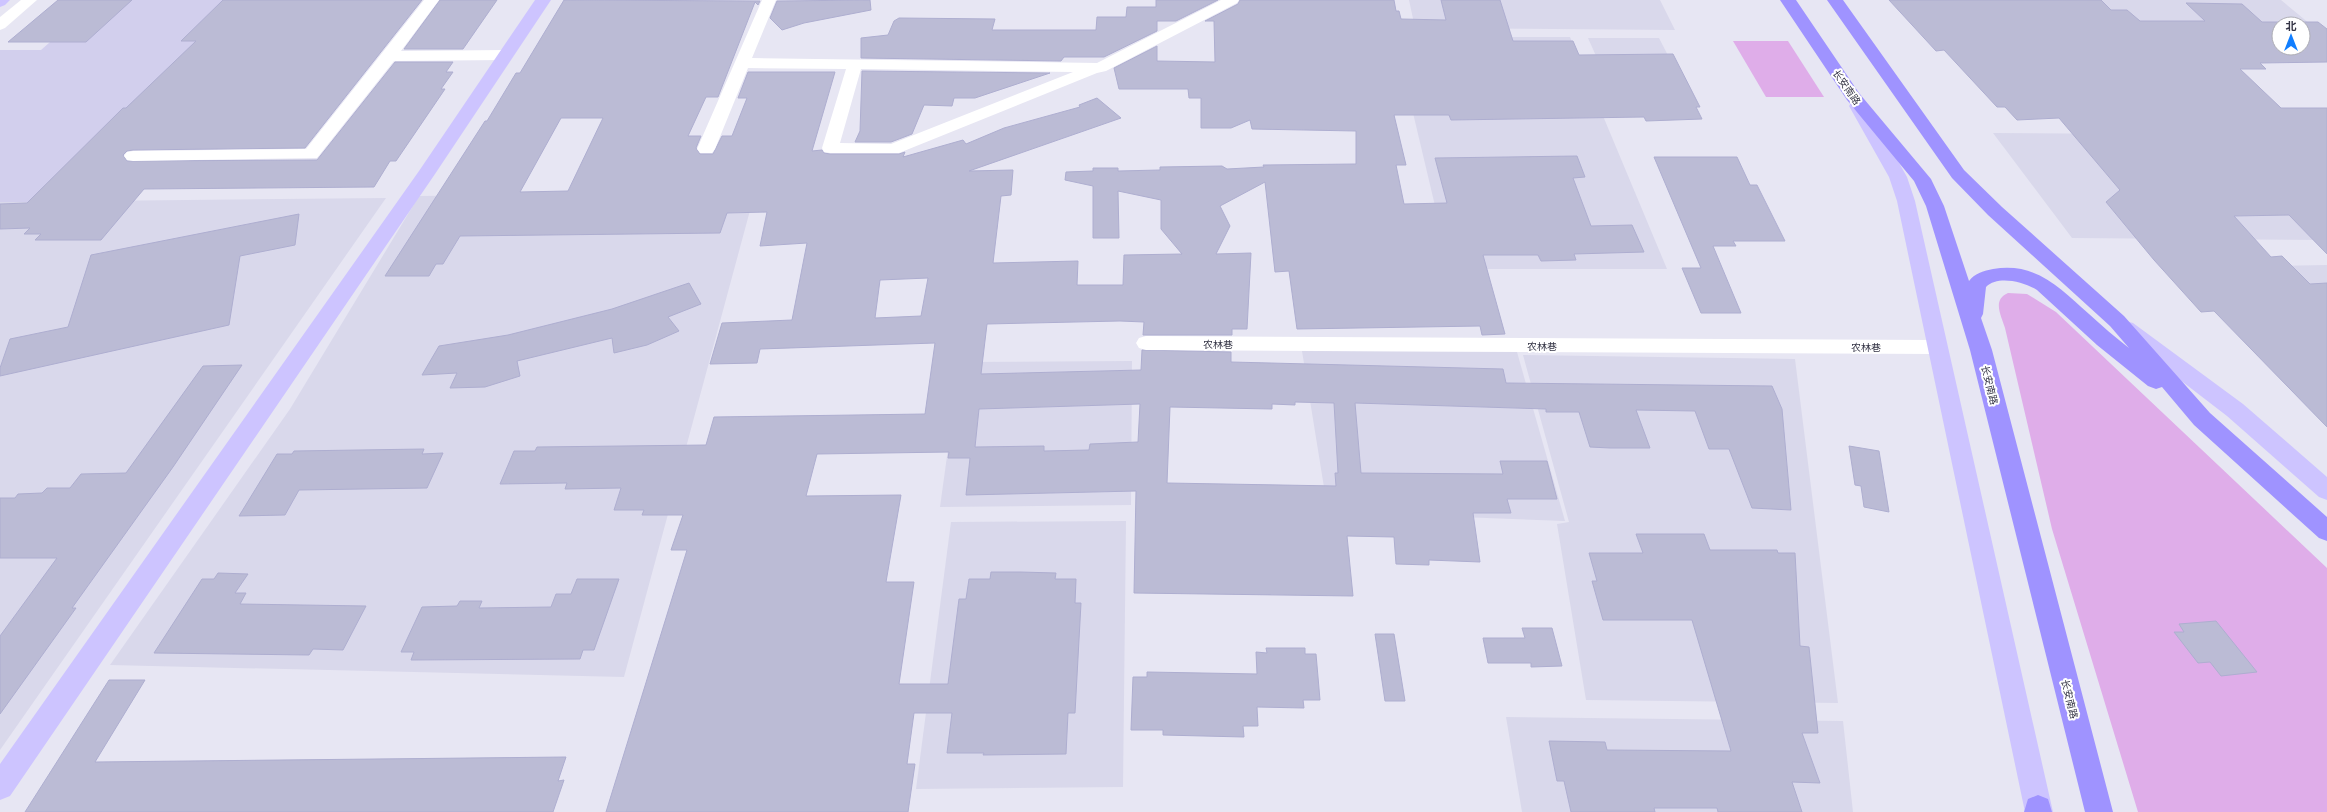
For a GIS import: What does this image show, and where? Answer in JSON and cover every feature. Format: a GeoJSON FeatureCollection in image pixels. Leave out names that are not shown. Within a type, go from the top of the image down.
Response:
{"type":"FeatureCollection","features":[{"type":"Feature","properties":{"kind":"main road"},"geometry":{"type":"LineString","coordinates":[[0,787],[426,174],[543,0]]}},
{"type":"Feature","properties":{"kind":"main road","name":"长安南路"},"geometry":{"type":"LineString","coordinates":[[1788,0],[1853,96],[1910,163],[1930,194],[1947,240],[1972,320],[2099,812]]}},
{"type":"Feature","properties":{"kind":"main road"},"geometry":{"type":"LineString","coordinates":[[1835,0],[1958,174],[1995,211],[2115,319],[2235,410],[2327,491]]}},
{"type":"Feature","properties":{"kind":"main road"},"geometry":{"type":"LineString","coordinates":[[1853,96],[1902,187],[2038,811]]}},
{"type":"Feature","properties":{"kind":"main road"},"geometry":{"type":"LineString","coordinates":[[1972,320],[1976,289],[1978,283],[1984,278],[2008,275],[2029,278],[2039,282],[2088,326],[2202,419],[2327,531]]}},
{"type":"Feature","properties":{"kind":"main road"},"geometry":{"type":"LineString","coordinates":[[2115,319],[2202,419]]}},
{"type":"Feature","properties":{"kind":"street"},"geometry":{"type":"LineString","coordinates":[[0,24],[30,0]]}},
{"type":"Feature","properties":{"kind":"street"},"geometry":{"type":"LineString","coordinates":[[133,156],[311,154],[390,56],[432,0]]}},
{"type":"Feature","properties":{"kind":"street"},"geometry":{"type":"LineString","coordinates":[[706,149],[769,0]]}},
{"type":"Feature","properties":{"kind":"street"},"geometry":{"type":"LineString","coordinates":[[855,64],[830,148],[893,149],[1100,68],[1232,0]]}},
{"type":"Feature","properties":{"kind":"street"},"geometry":{"type":"LineString","coordinates":[[390,56],[506,55]]}},
{"type":"Feature","properties":{"kind":"street"},"geometry":{"type":"LineString","coordinates":[[743,63],[1100,68]]}},
{"type":"Feature","properties":{"kind":"street","name":"农林巷"},"geometry":{"type":"LineString","coordinates":[[1146,344],[1937,347]]}},
{"type":"Feature","properties":{"kind":"shaded area"},"geometry":{"type":"Polygon","coordinates":[[[98,0],[268,0],[76,202],[0,202],[0,50],[41,50],[98,0]]]}},
{"type":"Feature","properties":{"kind":"shaded area"},"geometry":{"type":"Polygon","coordinates":[[[1409,0],[1660,0],[1675,30],[1415,28],[1409,0]]]}},
{"type":"Feature","properties":{"kind":"shaded area"},"geometry":{"type":"Polygon","coordinates":[[[2091,0],[2281,0],[2300,16],[2271,16],[2271,25],[2132,42],[2091,0]]]}},
{"type":"Feature","properties":{"kind":"shaded area"},"geometry":{"type":"Polygon","coordinates":[[[2311,25],[2327,38],[2311,29],[2311,25]]]}},
{"type":"Feature","properties":{"kind":"shaded area"},"geometry":{"type":"Polygon","coordinates":[[[1395,37],[1570,37],[1667,269],[1450,269],[1395,37]]]}},
{"type":"Feature","properties":{"kind":"shaded area"},"geometry":{"type":"Polygon","coordinates":[[[1588,38],[1659,38],[1698,114],[1622,114],[1588,38]]]}},
{"type":"Feature","properties":{"kind":"shaded area"},"geometry":{"type":"Polygon","coordinates":[[[1733,41],[1788,41],[1824,97],[1766,97],[1733,41]]]}},
{"type":"Feature","properties":{"kind":"shaded area"},"geometry":{"type":"Polygon","coordinates":[[[1993,133],[2290,135],[2327,240],[2072,238],[1993,133]]]}},
{"type":"Feature","properties":{"kind":"shaded area"},"geometry":{"type":"Polygon","coordinates":[[[755,192],[624,677],[110,665],[290,409],[419,196],[755,192]]]}},
{"type":"Feature","properties":{"kind":"shaded area"},"geometry":{"type":"Polygon","coordinates":[[[386,198],[0,750],[0,202],[386,198]]]}},
{"type":"Feature","properties":{"kind":"shaded area"},"geometry":{"type":"Polygon","coordinates":[[[2327,265],[2327,322],[2270,266],[2327,265]]]}},
{"type":"Feature","properties":{"kind":"shaded area"},"geometry":{"type":"Polygon","coordinates":[[[2008,293],[2027,294],[2056,312],[2327,568],[2327,812],[2138,812],[2052,529],[1999,308],[2000,300],[2008,293]]]}},
{"type":"Feature","properties":{"kind":"shaded area"},"geometry":{"type":"Polygon","coordinates":[[[1302,351],[1517,352],[1565,521],[1328,512],[1302,351]]]}},
{"type":"Feature","properties":{"kind":"shaded area"},"geometry":{"type":"Polygon","coordinates":[[[1523,355],[1795,359],[1838,703],[1586,700],[1557,524],[1569,522],[1523,355]]]}},
{"type":"Feature","properties":{"kind":"shaded area"},"geometry":{"type":"Polygon","coordinates":[[[1132,361],[1131,505],[940,507],[960,362],[1132,361]]]}},
{"type":"Feature","properties":{"kind":"shaded area"},"geometry":{"type":"Polygon","coordinates":[[[1126,521],[1123,787],[916,789],[951,522],[1126,521]]]}},
{"type":"Feature","properties":{"kind":"shaded area"},"geometry":{"type":"Polygon","coordinates":[[[1506,717],[1843,721],[1853,812],[1522,812],[1506,717]]]}},
{"type":"Feature","properties":{"kind":"building"},"geometry":{"type":"Polygon","coordinates":[[[58,0],[132,0],[86,42],[8,42],[58,0]]]}},
{"type":"Feature","properties":{"kind":"building"},"geometry":{"type":"Polygon","coordinates":[[[223,0],[422,0],[305,148],[133,150],[127,151],[123,155],[127,161],[317,160],[395,62],[453,62],[446,72],[453,72],[441,89],[445,89],[396,161],[390,161],[374,187],[144,189],[101,240],[35,240],[41,234],[24,234],[30,228],[0,229],[0,204],[27,203],[123,108],[126,108],[196,41],[181,41],[223,0]]]}},
{"type":"Feature","properties":{"kind":"building"},"geometry":{"type":"Polygon","coordinates":[[[440,0],[497,0],[463,49],[404,49],[440,0]]]}},
{"type":"Feature","properties":{"kind":"building"},"geometry":{"type":"Polygon","coordinates":[[[564,0],[760,1],[758,5],[755,2],[718,97],[706,97],[688,136],[701,136],[696,148],[700,154],[713,154],[722,136],[732,136],[747,98],[738,98],[748,72],[835,72],[812,151],[822,150],[824,153],[830,154],[899,154],[905,152],[903,157],[963,140],[966,144],[1004,128],[1080,107],[1079,105],[1097,98],[1121,118],[969,171],[1013,170],[1011,195],[1001,196],[993,263],[1078,261],[1077,285],[1123,285],[1124,255],[1182,254],[1161,229],[1161,200],[1118,191],[1119,238],[1093,238],[1093,186],[1065,180],[1066,172],[1093,171],[1093,168],[1118,168],[1118,171],[1160,170],[1160,167],[1222,166],[1227,169],[1264,167],[1263,165],[1356,164],[1356,131],[1252,129],[1250,120],[1231,128],[1201,128],[1201,98],[1189,98],[1188,89],[1119,89],[1114,68],[1157,46],[1157,61],[1215,62],[1214,21],[1205,21],[1238,4],[1240,0],[1394,0],[1396,11],[1399,11],[1401,19],[1446,20],[1441,0],[1500,0],[1513,41],[1573,41],[1579,55],[1673,54],[1700,107],[1696,107],[1702,119],[1646,121],[1644,117],[1451,120],[1449,115],[1394,115],[1406,165],[1396,165],[1404,204],[1447,203],[1435,158],[1577,156],[1585,177],[1573,178],[1591,226],[1632,225],[1644,252],[1574,254],[1576,260],[1541,261],[1538,255],[1483,255],[1505,334],[1482,335],[1480,326],[1297,329],[1289,271],[1275,272],[1265,182],[1220,206],[1230,226],[1216,254],[1251,253],[1247,329],[1232,329],[1232,335],[1143,335],[1144,322],[1120,321],[987,324],[981,374],[1141,370],[1142,350],[1231,352],[1231,362],[1503,369],[1506,383],[1772,386],[1782,409],[1791,510],[1752,508],[1729,449],[1709,449],[1695,411],[1636,410],[1650,448],[1610,448],[1590,447],[1579,412],[1546,412],[1546,409],[1355,403],[1361,473],[1503,474],[1500,461],[1547,461],[1557,499],[1507,499],[1511,513],[1473,513],[1480,562],[1429,560],[1429,565],[1396,564],[1394,537],[1347,536],[1353,596],[1134,593],[1136,491],[966,495],[970,458],[948,458],[949,452],[817,454],[806,496],[901,495],[886,582],[914,582],[899,684],[948,684],[959,599],[966,599],[969,579],[990,579],[991,572],[1020,572],[1056,573],[1055,579],[1076,579],[1075,603],[1081,603],[1075,713],[1068,713],[1066,754],[983,755],[984,753],[947,753],[952,713],[914,713],[907,764],[915,764],[908,812],[606,812],[687,550],[671,550],[683,515],[642,515],[644,510],[614,510],[621,488],[565,489],[567,483],[500,484],[514,451],[535,451],[537,447],[706,445],[714,417],[925,414],[935,343],[760,349],[757,363],[710,364],[722,323],[792,320],[807,243],[760,246],[767,212],[727,213],[720,233],[460,236],[443,264],[436,264],[429,276],[385,276],[485,121],[487,121],[516,73],[520,73],[564,0]],[[561,118],[520,192],[568,191],[603,118],[561,118]],[[928,278],[880,280],[875,318],[921,316],[928,278]],[[1295,402],[1295,405],[1272,404],[1272,409],[1170,407],[1167,483],[1336,486],[1335,473],[1338,473],[1334,403],[1295,402]],[[1140,404],[979,409],[975,447],[1044,446],[1044,451],[1089,450],[1090,444],[1138,442],[1140,404]]]}},
{"type":"Feature","properties":{"kind":"building"},"geometry":{"type":"Polygon","coordinates":[[[870,0],[871,10],[804,23],[782,30],[770,18],[777,1],[870,0]]]}},
{"type":"Feature","properties":{"kind":"building"},"geometry":{"type":"Polygon","coordinates":[[[1156,0],[1218,0],[1176,21],[1157,21],[1157,31],[1104,57],[1064,57],[1061,61],[861,58],[861,38],[888,35],[894,21],[899,18],[995,19],[992,30],[1096,30],[1097,17],[1126,17],[1127,7],[1156,7],[1156,0]]]}},
{"type":"Feature","properties":{"kind":"building"},"geometry":{"type":"Polygon","coordinates":[[[1889,0],[2101,0],[2111,10],[2127,10],[2140,21],[2205,21],[2186,3],[2242,4],[2262,22],[2271,22],[2271,56],[2311,56],[2311,22],[2318,22],[2327,29],[2327,62],[2260,63],[2266,69],[2240,69],[2281,108],[2327,108],[2327,254],[2289,215],[2234,216],[2271,257],[2282,256],[2310,284],[2327,283],[2327,427],[2214,311],[2201,312],[2154,260],[2106,202],[2120,190],[2059,118],[2017,120],[2005,107],[1997,107],[1944,50],[1936,51],[1889,0]]]}},
{"type":"Feature","properties":{"kind":"building"},"geometry":{"type":"Polygon","coordinates":[[[862,71],[1050,73],[975,98],[954,98],[952,106],[924,105],[912,134],[891,142],[855,142],[860,131],[862,71]]]}},
{"type":"Feature","properties":{"kind":"building"},"geometry":{"type":"Polygon","coordinates":[[[1654,157],[1737,157],[1750,185],[1757,185],[1785,241],[1733,241],[1736,246],[1713,246],[1741,313],[1701,313],[1682,268],[1701,268],[1654,157]]]}},
{"type":"Feature","properties":{"kind":"building"},"geometry":{"type":"Polygon","coordinates":[[[299,214],[295,245],[240,256],[229,325],[0,376],[0,368],[10,339],[68,327],[91,255],[299,214]]]}},
{"type":"Feature","properties":{"kind":"building"},"geometry":{"type":"Polygon","coordinates":[[[689,283],[701,304],[668,317],[679,331],[647,345],[614,353],[612,338],[517,361],[520,376],[485,387],[450,388],[457,373],[422,375],[439,346],[508,335],[612,309],[689,283]]]}},
{"type":"Feature","properties":{"kind":"building"},"geometry":{"type":"Polygon","coordinates":[[[242,365],[173,467],[72,608],[76,608],[0,714],[0,636],[57,558],[0,558],[0,498],[15,498],[18,494],[42,493],[47,488],[70,488],[81,474],[126,473],[203,366],[242,365]]]}},
{"type":"Feature","properties":{"kind":"building"},"geometry":{"type":"Polygon","coordinates":[[[1849,446],[1879,451],[1889,512],[1864,507],[1861,486],[1855,485],[1849,446]]]}},
{"type":"Feature","properties":{"kind":"building"},"geometry":{"type":"Polygon","coordinates":[[[424,449],[422,454],[443,453],[427,488],[299,490],[285,515],[239,516],[277,454],[292,454],[294,451],[424,449]]]}},
{"type":"Feature","properties":{"kind":"building"},"geometry":{"type":"Polygon","coordinates":[[[1636,534],[1704,534],[1710,550],[1777,550],[1778,553],[1795,553],[1800,646],[1809,647],[1818,733],[1802,733],[1820,783],[1792,782],[1802,812],[1718,812],[1717,808],[1654,808],[1655,812],[1571,812],[1564,781],[1557,781],[1549,741],[1605,742],[1607,750],[1731,751],[1692,620],[1603,620],[1592,581],[1597,581],[1589,553],[1643,553],[1636,534]]]}},
{"type":"Feature","properties":{"kind":"building"},"geometry":{"type":"Polygon","coordinates":[[[218,573],[248,574],[235,593],[246,593],[240,604],[366,606],[343,650],[313,649],[309,655],[154,653],[202,579],[214,579],[218,573]]]}},
{"type":"Feature","properties":{"kind":"building"},"geometry":{"type":"Polygon","coordinates":[[[577,579],[619,579],[594,650],[583,650],[580,659],[411,660],[414,652],[401,652],[422,607],[457,606],[460,601],[482,601],[479,608],[551,607],[556,594],[571,594],[577,579]]]}},
{"type":"Feature","properties":{"kind":"building"},"geometry":{"type":"Polygon","coordinates":[[[2216,621],[2257,672],[2221,676],[2210,662],[2198,663],[2174,632],[2184,632],[2179,624],[2216,621]]]}},
{"type":"Feature","properties":{"kind":"building"},"geometry":{"type":"Polygon","coordinates":[[[1522,628],[1552,628],[1562,666],[1531,667],[1531,663],[1488,663],[1483,638],[1525,638],[1522,628]]]}},
{"type":"Feature","properties":{"kind":"building"},"geometry":{"type":"Polygon","coordinates":[[[1375,634],[1394,634],[1405,701],[1385,701],[1375,634]]]}},
{"type":"Feature","properties":{"kind":"building"},"geometry":{"type":"Polygon","coordinates":[[[1266,648],[1305,648],[1305,654],[1316,654],[1320,700],[1303,700],[1304,708],[1257,707],[1258,726],[1243,726],[1244,737],[1163,735],[1163,730],[1131,730],[1133,677],[1147,677],[1147,672],[1257,674],[1256,652],[1267,653],[1266,648]]]}},
{"type":"Feature","properties":{"kind":"building"},"geometry":{"type":"Polygon","coordinates":[[[109,680],[145,680],[95,762],[566,757],[558,781],[564,780],[553,812],[25,812],[109,680]]]}}]}
